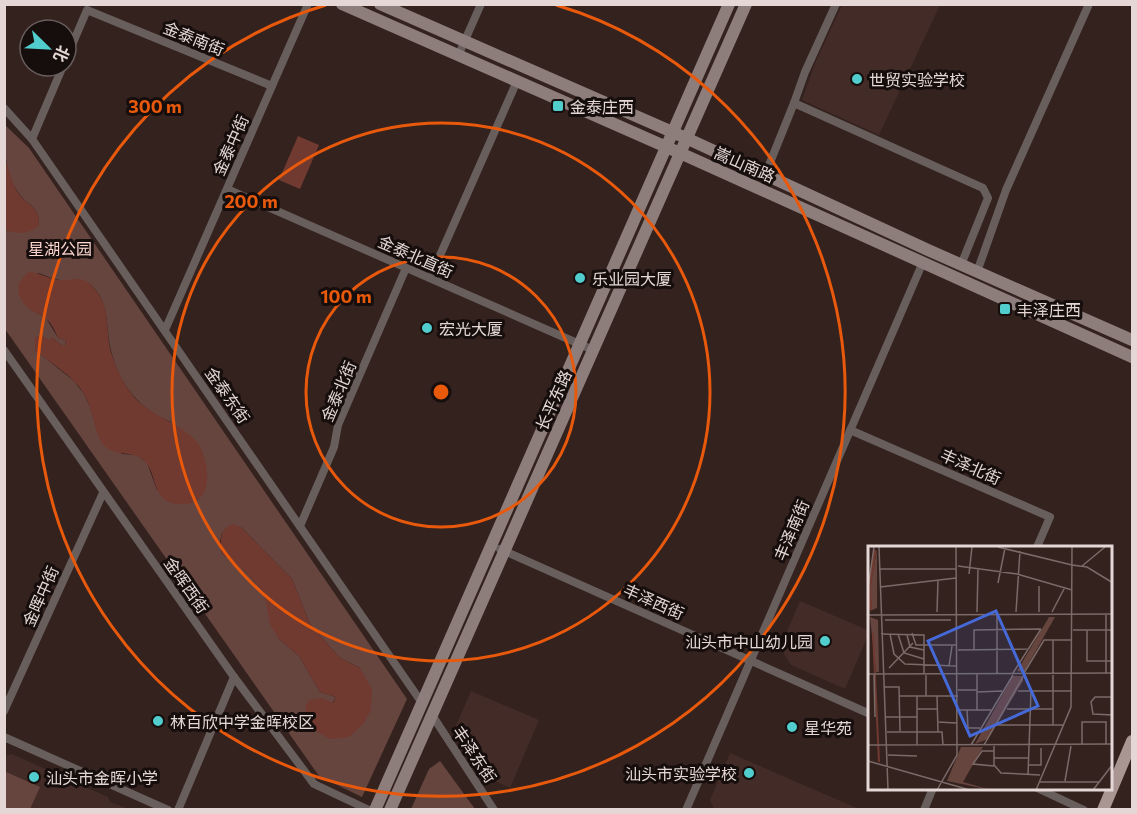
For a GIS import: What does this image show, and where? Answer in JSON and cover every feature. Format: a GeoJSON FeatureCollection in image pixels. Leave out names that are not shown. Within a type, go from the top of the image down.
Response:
{"type":"FeatureCollection","features":[{"type":"Feature","properties":{"kind":"main road"},"geometry":{"type":"LineString","coordinates":[[1113,786],[1132,741]]}},
{"type":"Feature","properties":{"kind":"main road"},"geometry":{"type":"LineString","coordinates":[[1103,810],[1111,790]]}},
{"type":"Feature","properties":{"kind":"street","name":"金泰中街"},"geometry":{"type":"LineString","coordinates":[[165,330],[308,4]]}},
{"type":"Feature","properties":{"kind":"street","name":"嵩山南路"},"geometry":{"type":"LineString","coordinates":[[342,4],[680,153],[1132,357]]}},
{"type":"Feature","properties":{"kind":"street","name":"嵩山南路"},"geometry":{"type":"LineString","coordinates":[[380,4],[686,138],[961,265],[1132,340]]}},
{"type":"Feature","properties":{"kind":"street"},"geometry":{"type":"LineString","coordinates":[[458,56],[481,4]]}},
{"type":"Feature","properties":{"kind":"street","name":"长平东路"},"geometry":{"type":"LineString","coordinates":[[375,810],[729,4]]}},
{"type":"Feature","properties":{"kind":"street","name":"长平东路"},"geometry":{"type":"LineString","coordinates":[[390,810],[746,4]]}},
{"type":"Feature","properties":{"kind":"street"},"geometry":{"type":"LineString","coordinates":[[765,175],[804,72],[836,4]]}},
{"type":"Feature","properties":{"kind":"street"},"geometry":{"type":"LineString","coordinates":[[977,272],[1006,190],[1089,4]]}},
{"type":"Feature","properties":{"kind":"street","name":"金泰南街"},"geometry":{"type":"LineString","coordinates":[[78,31],[87,10],[272,86]]}},
{"type":"Feature","properties":{"kind":"street"},"geometry":{"type":"LineString","coordinates":[[32,139],[58,78]]}},
{"type":"Feature","properties":{"kind":"street"},"geometry":{"type":"LineString","coordinates":[[429,278],[517,81]]}},
{"type":"Feature","properties":{"kind":"street"},"geometry":{"type":"LineString","coordinates":[[794,103],[983,188],[988,198],[961,265]]}},
{"type":"Feature","properties":{"kind":"street","name":"金泰东街"},"geometry":{"type":"LineString","coordinates":[[4,108],[32,139],[422,703]]}},
{"type":"Feature","properties":{"kind":"street","name":"金泰北直街"},"geometry":{"type":"LineString","coordinates":[[227,189],[592,350]]}},
{"type":"Feature","properties":{"kind":"street","name":"丰泽南街"},"geometry":{"type":"LineString","coordinates":[[686,810],[923,262]]}},
{"type":"Feature","properties":{"kind":"street","name":"金泰北街"},"geometry":{"type":"LineString","coordinates":[[300,526],[334,447],[338,425],[406,268]]}},
{"type":"Feature","properties":{"kind":"street","name":"金晖西街"},"geometry":{"type":"LineString","coordinates":[[4,350],[234,677],[314,784],[369,810]]}},
{"type":"Feature","properties":{"kind":"street","name":"丰泽北街"},"geometry":{"type":"LineString","coordinates":[[850,430],[1050,517],[1037,546]]}},
{"type":"Feature","properties":{"kind":"street","name":"金晖中街"},"geometry":{"type":"LineString","coordinates":[[4,711],[103,493]]}},
{"type":"Feature","properties":{"kind":"street","name":"丰泽西街"},"geometry":{"type":"LineString","coordinates":[[491,545],[868,713]]}},
{"type":"Feature","properties":{"kind":"street"},"geometry":{"type":"LineString","coordinates":[[178,810],[234,677]]}},
{"type":"Feature","properties":{"kind":"street","name":"丰泽东街"},"geometry":{"type":"LineString","coordinates":[[432,715],[495,810]]}},
{"type":"Feature","properties":{"kind":"street"},"geometry":{"type":"LineString","coordinates":[[4,737],[168,810]]}},
{"type":"Feature","properties":{"kind":"street"},"geometry":{"type":"LineString","coordinates":[[924,810],[933,790]]}},
{"type":"Feature","properties":{"kind":"street"},"geometry":{"type":"LineString","coordinates":[[1039,790],[1084,810]]}},
{"type":"Feature","properties":{"kind":"shaded area","name":"世贸实验学校"},"geometry":{"type":"Polygon","coordinates":[[[842,5],[940,5],[879,135],[802,100],[816,61],[842,5]]]}},
{"type":"Feature","properties":{"kind":"shaded area"},"geometry":{"type":"Polygon","coordinates":[[[298,136],[319,145],[300,189],[279,180],[298,136]]]}},
{"type":"Feature","properties":{"kind":"shaded area"},"geometry":{"type":"Polygon","coordinates":[[[5,158],[17,191],[37,213],[39,226],[35,229],[18,233],[5,230],[5,158]]]}},
{"type":"Feature","properties":{"kind":"shaded area"},"geometry":{"type":"Polygon","coordinates":[[[29,272],[60,280],[87,281],[97,292],[105,308],[113,357],[128,388],[139,402],[190,435],[198,443],[203,453],[207,479],[203,494],[198,499],[191,503],[181,504],[166,500],[160,495],[149,467],[141,458],[112,451],[102,443],[88,402],[81,389],[35,350],[35,338],[41,335],[50,340],[52,337],[61,345],[66,346],[65,340],[58,338],[47,320],[28,308],[21,299],[19,285],[29,272]]]}},
{"type":"Feature","properties":{"kind":"shaded area"},"geometry":{"type":"Polygon","coordinates":[[[234,524],[241,527],[292,579],[310,624],[340,658],[360,668],[372,689],[371,710],[363,724],[349,737],[330,739],[316,731],[308,719],[305,707],[309,700],[322,698],[333,703],[336,697],[320,692],[299,656],[279,639],[270,625],[264,592],[242,568],[222,554],[223,532],[234,524]]]}},
{"type":"Feature","properties":{"kind":"shaded area","name":"汕头市中山幼儿园"},"geometry":{"type":"Polygon","coordinates":[[[800,601],[868,630],[868,636],[845,689],[791,665],[782,646],[800,601]]]}},
{"type":"Feature","properties":{"kind":"shaded area"},"geometry":{"type":"Polygon","coordinates":[[[471,691],[539,720],[510,788],[484,776],[454,730],[471,691]]]}},
{"type":"Feature","properties":{"kind":"shaded area","name":"汕头市实验学校"},"geometry":{"type":"Polygon","coordinates":[[[730,753],[859,809],[714,809],[710,800],[730,753]]]}},
{"type":"Feature","properties":{"kind":"shaded area","name":"汕头市金晖小学"},"geometry":{"type":"Polygon","coordinates":[[[12,754],[108,797],[110,802],[129,809],[5,809],[4,756],[12,754]]]}},
{"type":"Feature","properties":{"kind":"green space","name":"星湖公园"},"geometry":{"type":"Polygon","coordinates":[[[4,124],[29,148],[407,699],[362,797],[319,776],[5,329],[5,230],[14,232],[39,226],[39,219],[35,210],[13,184],[10,176],[6,159],[4,124]],[[38,273],[28,308],[46,318],[58,338],[65,340],[66,347],[53,338],[35,350],[74,381],[84,394],[98,434],[122,454],[137,455],[147,463],[157,490],[171,422],[140,403],[125,384],[114,362],[105,307],[91,285],[84,281],[60,280],[38,273]],[[241,527],[222,533],[220,541],[222,554],[242,568],[264,592],[279,639],[299,656],[320,692],[336,697],[316,731],[360,668],[340,658],[310,624],[292,579],[241,527]]]}},
{"type":"Feature","properties":{"kind":"green space"},"geometry":{"type":"Polygon","coordinates":[[[440,761],[475,809],[411,809],[429,769],[440,761]]]}},
{"type":"Feature","properties":{"kind":"green space"},"geometry":{"type":"Polygon","coordinates":[[[4,771],[40,787],[30,809],[5,809],[4,771]]]}},
{"type":"Feature","properties":{"kind":"place","name":"世贸实验学校"},"geometry":{"type":"Point","coordinates":[857,79]}},
{"type":"Feature","properties":{"kind":"place","name":"金泰庄西"},"geometry":{"type":"Point","coordinates":[558,106]}},
{"type":"Feature","properties":{"kind":"place","name":"乐业园大厦"},"geometry":{"type":"Point","coordinates":[580,278]}},
{"type":"Feature","properties":{"kind":"place","name":"丰泽庄西"},"geometry":{"type":"Point","coordinates":[1005,309]}},
{"type":"Feature","properties":{"kind":"place","name":"宏光大厦"},"geometry":{"type":"Point","coordinates":[427,328]}},
{"type":"Feature","properties":{"kind":"place","name":"汕头市中山幼儿园"},"geometry":{"type":"Point","coordinates":[825,641]}},
{"type":"Feature","properties":{"kind":"place","name":"林百欣中学金晖校区"},"geometry":{"type":"Point","coordinates":[158,721]}},
{"type":"Feature","properties":{"kind":"place","name":"星华苑"},"geometry":{"type":"Point","coordinates":[792,727]}},
{"type":"Feature","properties":{"kind":"place","name":"汕头市实验学校"},"geometry":{"type":"Point","coordinates":[749,773]}},
{"type":"Feature","properties":{"kind":"place","name":"汕头市金晖小学"},"geometry":{"type":"Point","coordinates":[34,777]}}]}
